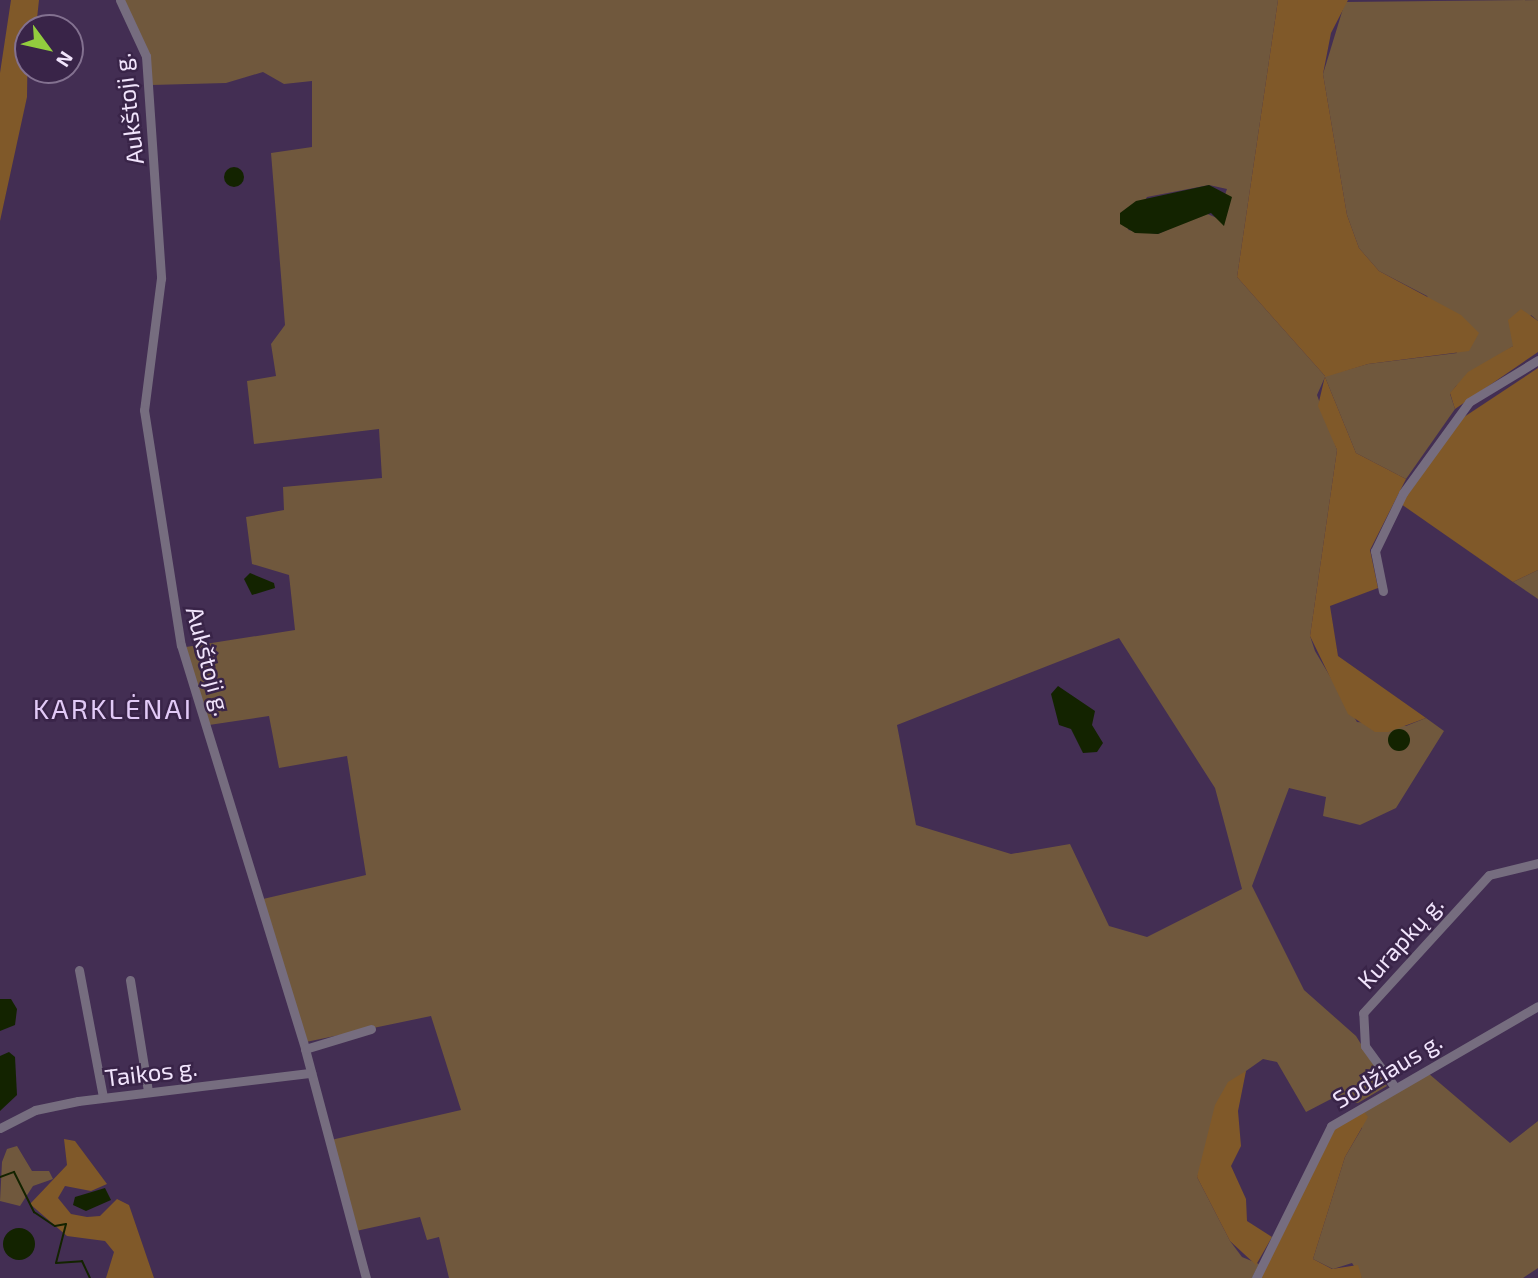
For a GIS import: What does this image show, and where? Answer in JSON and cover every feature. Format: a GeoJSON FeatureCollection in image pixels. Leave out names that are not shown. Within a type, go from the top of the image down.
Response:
{"type":"FeatureCollection","features":[{"type":"Feature","properties":{"kind":"street","name":"Aukštoji g."},"geometry":{"type":"LineString","coordinates":[[120,0],[146,56],[161,278],[144,410],[176,618],[305,1049],[366,1278]]}},
{"type":"Feature","properties":{"kind":"street"},"geometry":{"type":"LineString","coordinates":[[1383,591],[1375,551],[1425,460],[1469,402],[1538,360]]}},
{"type":"Feature","properties":{"kind":"street","name":"Kurapkų g."},"geometry":{"type":"LineString","coordinates":[[1394,1086],[1365,1046],[1363,1013],[1489,875],[1538,863]]}},
{"type":"Feature","properties":{"kind":"street"},"geometry":{"type":"LineString","coordinates":[[79,971],[103,1097]]}},
{"type":"Feature","properties":{"kind":"street"},"geometry":{"type":"LineString","coordinates":[[130,980],[148,1091]]}},
{"type":"Feature","properties":{"kind":"street","name":"Sodžiaus g."},"geometry":{"type":"LineString","coordinates":[[1256,1278],[1320,1140],[1349,1112],[1538,1006]]}},
{"type":"Feature","properties":{"kind":"street"},"geometry":{"type":"LineString","coordinates":[[305,1049],[371,1029]]}},
{"type":"Feature","properties":{"kind":"street","name":"Taikos g."},"geometry":{"type":"LineString","coordinates":[[0,1128],[35,1110],[103,1097],[311,1073]]}},
{"type":"Feature","properties":{"kind":"shaded area"},"geometry":{"type":"Polygon","coordinates":[[[11,0],[39,0],[38,14],[14,14],[14,84],[27,84],[27,97],[0,221],[0,73],[11,0]]]}},
{"type":"Feature","properties":{"kind":"shaded area"},"geometry":{"type":"Polygon","coordinates":[[[124,0],[1278,0],[1237,277],[1325,376],[1368,364],[1457,353],[1427,296],[1379,271],[1359,248],[1347,215],[1323,74],[1345,2],[1538,0],[1538,321],[1531,315],[1513,346],[1456,386],[1450,394],[1455,409],[1406,479],[1356,453],[1325,377],[1317,395],[1337,450],[1310,636],[1315,651],[1357,722],[1406,726],[1426,718],[1444,731],[1396,808],[1360,825],[1323,816],[1326,797],[1289,788],[1252,886],[1304,990],[1356,1036],[1387,1086],[1358,1103],[1331,1099],[1306,1112],[1277,1062],[1263,1059],[1246,1071],[1197,1177],[1230,1241],[1242,1257],[1259,1264],[1252,1278],[449,1278],[439,1237],[427,1240],[420,1217],[356,1231],[331,1140],[461,1110],[431,1016],[306,1042],[263,899],[366,875],[347,756],[279,768],[269,716],[209,725],[186,647],[295,630],[289,575],[252,564],[246,517],[284,510],[283,487],[382,478],[379,429],[254,444],[247,381],[276,376],[271,344],[285,325],[271,153],[312,147],[312,81],[284,84],[263,72],[226,83],[151,85],[124,0]],[[1209,185],[1147,197],[1128,230],[1158,234],[1205,213],[1217,218],[1227,189],[1209,185]],[[1119,638],[897,725],[916,825],[1011,854],[1070,844],[1109,926],[1147,937],[1242,889],[1215,788],[1119,638]]]}},
{"type":"Feature","properties":{"kind":"shaded area"},"geometry":{"type":"Polygon","coordinates":[[[1278,0],[1348,0],[1331,33],[1323,74],[1347,215],[1359,248],[1379,271],[1461,315],[1479,333],[1469,351],[1368,364],[1325,377],[1356,453],[1406,479],[1370,550],[1378,588],[1330,606],[1338,656],[1426,718],[1388,732],[1375,732],[1348,714],[1310,636],[1337,450],[1318,406],[1325,376],[1237,277],[1278,0]]]}},
{"type":"Feature","properties":{"kind":"shaded area"},"geometry":{"type":"Polygon","coordinates":[[[234,167],[241,170],[244,177],[241,184],[234,187],[227,184],[224,177],[227,170],[234,167]]]}},
{"type":"Feature","properties":{"kind":"shaded area"},"geometry":{"type":"Polygon","coordinates":[[[1209,185],[1232,197],[1224,226],[1211,213],[1158,234],[1135,233],[1120,224],[1120,213],[1136,201],[1209,185]]]}},
{"type":"Feature","properties":{"kind":"shaded area"},"geometry":{"type":"Polygon","coordinates":[[[1521,309],[1538,321],[1538,352],[1455,409],[1450,393],[1468,372],[1513,346],[1508,320],[1521,309]]]}},
{"type":"Feature","properties":{"kind":"shaded area"},"geometry":{"type":"Polygon","coordinates":[[[1538,368],[1538,570],[1513,582],[1401,504],[1461,419],[1538,368]]]}},
{"type":"Feature","properties":{"kind":"shaded area"},"geometry":{"type":"Polygon","coordinates":[[[1538,570],[1538,599],[1513,582],[1538,570]]]}},
{"type":"Feature","properties":{"kind":"shaded area"},"geometry":{"type":"Polygon","coordinates":[[[250,573],[274,583],[275,588],[252,595],[244,579],[250,573]]]}},
{"type":"Feature","properties":{"kind":"shaded area"},"geometry":{"type":"Polygon","coordinates":[[[1058,686],[1095,711],[1092,725],[1103,743],[1097,752],[1083,753],[1071,729],[1059,725],[1051,694],[1058,686]]]}},
{"type":"Feature","properties":{"kind":"shaded area"},"geometry":{"type":"Polygon","coordinates":[[[1399,729],[1407,732],[1410,740],[1407,748],[1399,751],[1391,748],[1388,740],[1391,732],[1399,729]]]}},
{"type":"Feature","properties":{"kind":"shaded area"},"geometry":{"type":"Polygon","coordinates":[[[0,999],[11,999],[17,1009],[15,1025],[0,1031],[0,999]]]}},
{"type":"Feature","properties":{"kind":"shaded area"},"geometry":{"type":"Polygon","coordinates":[[[9,1052],[15,1057],[17,1095],[0,1111],[0,1056],[9,1052]]]}},
{"type":"Feature","properties":{"kind":"shaded area"},"geometry":{"type":"Polygon","coordinates":[[[1246,1071],[1238,1111],[1241,1146],[1231,1166],[1246,1199],[1247,1221],[1272,1237],[1256,1265],[1230,1241],[1197,1177],[1215,1105],[1228,1082],[1246,1071]]]}},
{"type":"Feature","properties":{"kind":"shaded area"},"geometry":{"type":"Polygon","coordinates":[[[1428,1073],[1510,1143],[1538,1121],[1538,1268],[1523,1278],[1362,1278],[1352,1263],[1333,1269],[1313,1259],[1345,1157],[1362,1128],[1362,1109],[1428,1073]]]}},
{"type":"Feature","properties":{"kind":"shaded area"},"geometry":{"type":"Polygon","coordinates":[[[1362,1109],[1368,1117],[1345,1157],[1313,1259],[1332,1269],[1358,1265],[1362,1278],[1260,1278],[1333,1129],[1362,1109]]]}},
{"type":"Feature","properties":{"kind":"shaded area"},"geometry":{"type":"Polygon","coordinates":[[[64,1139],[75,1141],[107,1184],[91,1191],[65,1186],[58,1198],[71,1214],[87,1217],[100,1216],[117,1199],[129,1205],[154,1278],[106,1278],[114,1252],[105,1241],[67,1236],[30,1204],[67,1165],[64,1139]]]}},
{"type":"Feature","properties":{"kind":"shaded area"},"geometry":{"type":"Polygon","coordinates":[[[17,1146],[32,1171],[49,1171],[53,1179],[33,1186],[20,1206],[0,1201],[2,1162],[7,1149],[17,1146]]]}},
{"type":"Feature","properties":{"kind":"shaded area"},"geometry":{"type":"Polygon","coordinates":[[[105,1188],[111,1200],[86,1211],[73,1205],[75,1197],[105,1188]]]}},
{"type":"Feature","properties":{"kind":"shaded area"},"geometry":{"type":"Polygon","coordinates":[[[19,1228],[31,1232],[35,1244],[31,1256],[19,1260],[7,1256],[3,1244],[7,1232],[19,1228]]]}},
{"type":"Feature","properties":{"kind":"waterway"},"geometry":{"type":"LineString","coordinates":[[0,1177],[14,1172],[34,1212],[55,1226],[66,1224],[56,1263],[82,1261],[90,1278]]}},
{"type":"Feature","properties":{"kind":"district","name":"KARKLĖNAI"},"geometry":{"type":"Point","coordinates":[113,708]}}]}
